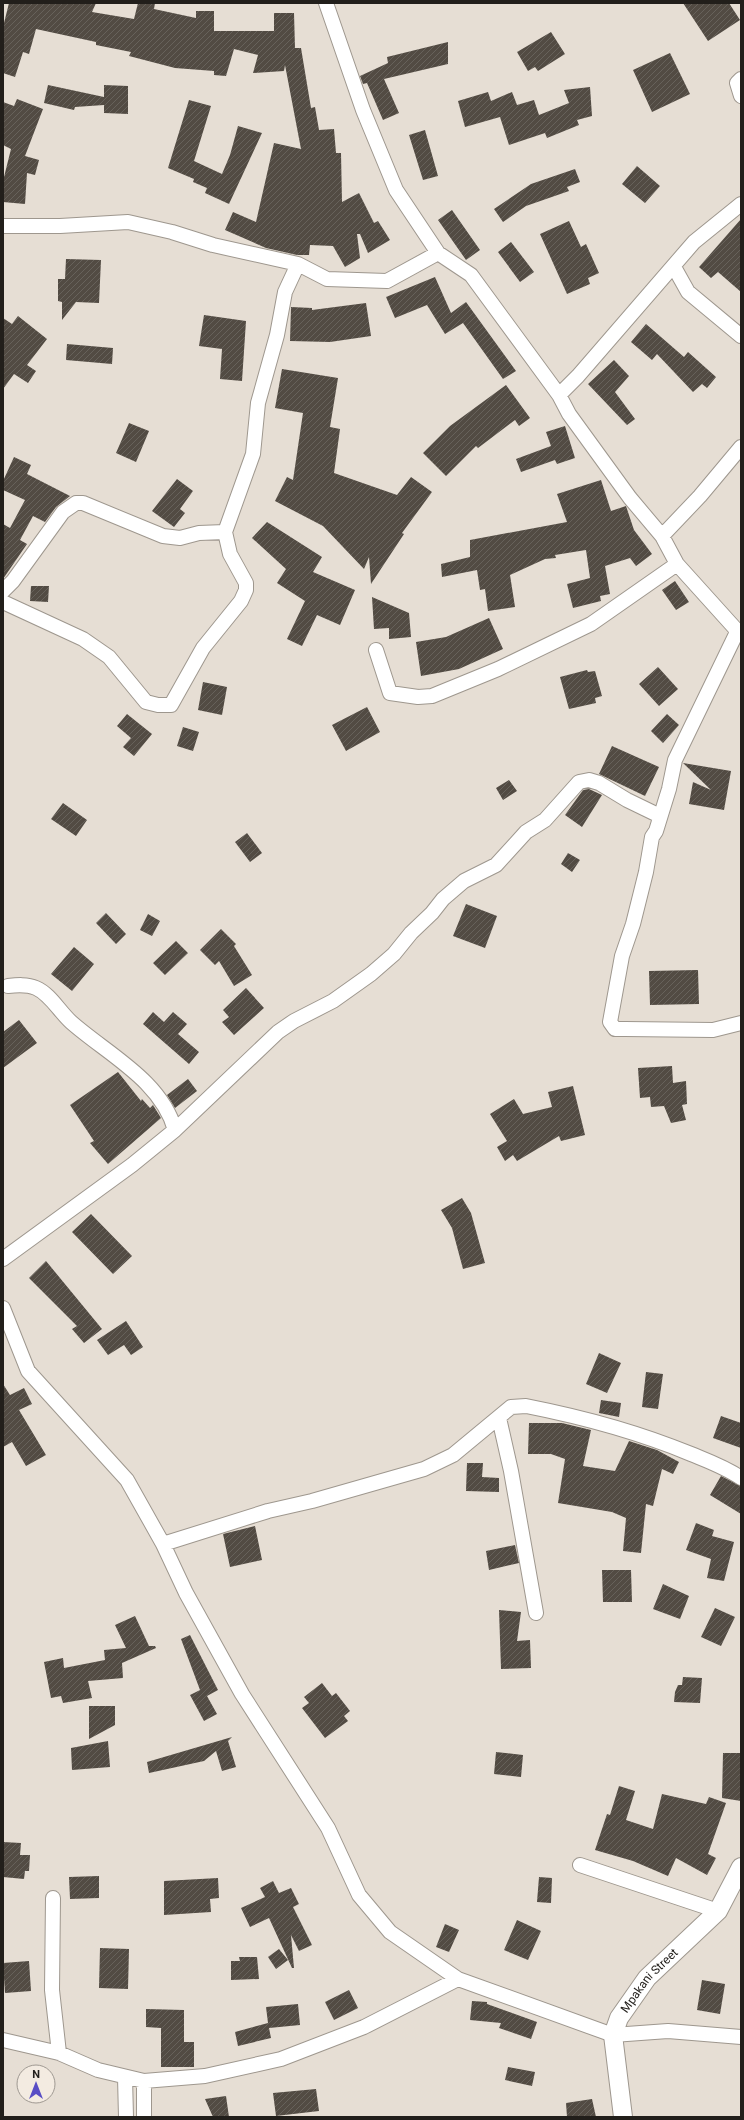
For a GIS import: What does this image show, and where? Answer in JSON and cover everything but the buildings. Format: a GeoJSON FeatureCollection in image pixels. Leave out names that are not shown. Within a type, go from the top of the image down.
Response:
{"type":"FeatureCollection","features":[{"type":"Feature","properties":{"kind":"street"},"geometry":{"type":"LineString","coordinates":[[326,3],[363,110],[396,190],[438,253],[471,275],[559,395],[569,414],[630,498],[662,536],[677,564],[739,634],[675,760],[669,789],[652,837],[640,894],[622,956],[610,1022],[615,1029],[713,1030],[741,1023]]}},
{"type":"Feature","properties":{"kind":"street"},"geometry":{"type":"LineString","coordinates":[[741,79],[737,83],[741,96]]}},
{"type":"Feature","properties":{"kind":"street"},"geometry":{"type":"LineString","coordinates":[[559,395],[578,376],[674,267],[694,242],[741,204]]}},
{"type":"Feature","properties":{"kind":"street"},"geometry":{"type":"LineString","coordinates":[[3,226],[60,226],[128,222],[172,232],[213,245],[298,264],[327,279],[386,281],[438,253]]}},
{"type":"Feature","properties":{"kind":"street"},"geometry":{"type":"LineString","coordinates":[[3,602],[83,639],[109,657],[146,702],[158,705],[171,705],[203,648],[241,601],[246,590],[246,583],[230,554],[225,532],[253,454],[258,403],[277,335],[285,292],[298,264]]}},
{"type":"Feature","properties":{"kind":"street"},"geometry":{"type":"LineString","coordinates":[[674,267],[688,292],[741,336]]}},
{"type":"Feature","properties":{"kind":"street"},"geometry":{"type":"LineString","coordinates":[[662,536],[700,496],[741,447]]}},
{"type":"Feature","properties":{"kind":"street"},"geometry":{"type":"LineString","coordinates":[[3,590],[13,581],[63,512],[76,503],[83,503],[163,536],[180,538],[199,533],[225,532]]}},
{"type":"Feature","properties":{"kind":"street"},"geometry":{"type":"LineString","coordinates":[[376,650],[390,693],[401,696],[432,696],[498,669],[591,624],[677,564]]}},
{"type":"Feature","properties":{"kind":"street"},"geometry":{"type":"LineString","coordinates":[[3,1259],[132,1165],[175,1130],[278,1032],[294,1021],[333,1001],[370,974],[394,954],[410,933],[432,914],[442,899],[464,881],[496,865],[526,832],[545,820],[579,782],[589,780],[599,782],[627,800],[660,816]]}},
{"type":"Feature","properties":{"kind":"street"},"geometry":{"type":"LineString","coordinates":[[8,986],[23,985],[36,988],[48,996],[70,1021],[141,1078],[172,1118],[175,1130]]}},
{"type":"Feature","properties":{"kind":"street"},"geometry":{"type":"LineString","coordinates":[[3,1308],[28,1371],[127,1480],[163,1544],[186,1593],[242,1694],[328,1828],[359,1895],[390,1932],[458,1979],[613,2035],[668,2031],[741,2037]]}},
{"type":"Feature","properties":{"kind":"street"},"geometry":{"type":"LineString","coordinates":[[163,1544],[247,1517],[424,1470],[454,1455],[511,1407],[526,1406],[553,1411],[663,1442],[728,1469],[741,1478]]}},
{"type":"Feature","properties":{"kind":"street"},"geometry":{"type":"LineString","coordinates":[[499,1418],[512,1471],[536,1613]]}},
{"type":"Feature","properties":{"kind":"street"},"geometry":{"type":"LineString","coordinates":[[580,1865],[718,1911]]}},
{"type":"Feature","properties":{"kind":"street","name":"Mpakani Street"},"geometry":{"type":"LineString","coordinates":[[623,2117],[613,2035],[622,2012],[646,1978],[718,1911],[741,1867]]}},
{"type":"Feature","properties":{"kind":"street"},"geometry":{"type":"LineString","coordinates":[[53,1898],[52,1990],[59,2053]]}},
{"type":"Feature","properties":{"kind":"street"},"geometry":{"type":"LineString","coordinates":[[3,2040],[59,2053],[98,2070],[144,2081],[205,2076],[281,2060],[364,2027],[458,1979]]}},
{"type":"Feature","properties":{"kind":"street"},"geometry":{"type":"LineString","coordinates":[[123,2116],[125,2077]]}},
{"type":"Feature","properties":{"kind":"street"},"geometry":{"type":"LineString","coordinates":[[144,2081],[144,2117]]}}]}
